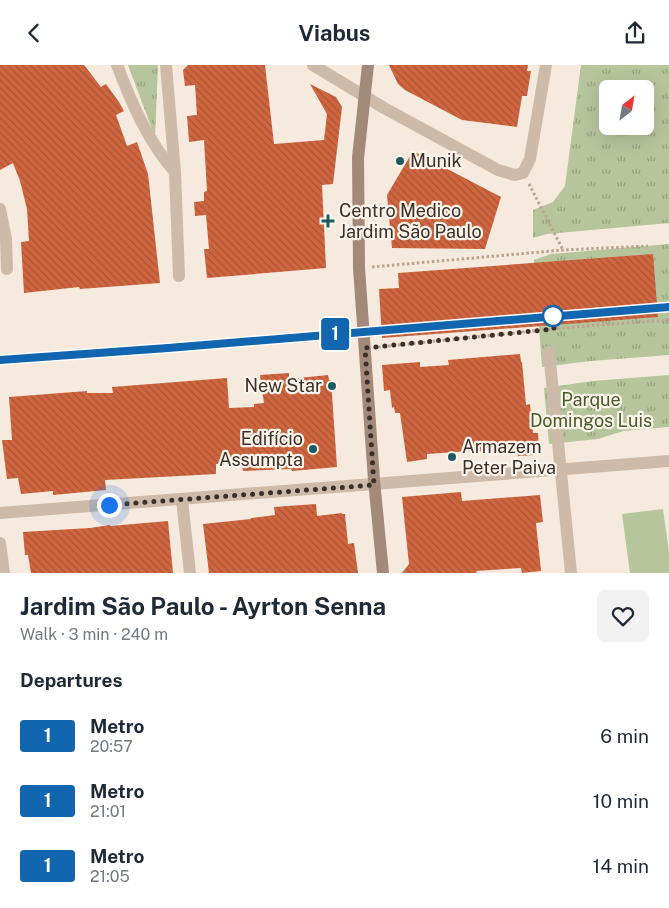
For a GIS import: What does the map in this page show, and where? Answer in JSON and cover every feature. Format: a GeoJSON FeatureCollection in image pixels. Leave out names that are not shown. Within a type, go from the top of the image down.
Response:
{"type":"FeatureCollection","features":[{"type":"Feature","properties":{"kind":"main road"},"geometry":{"type":"LineString","coordinates":[[368,65],[358,159],[358,268],[374,485],[383,573]]}},
{"type":"Feature","properties":{"kind":"street"},"geometry":{"type":"LineString","coordinates":[[117,65],[125,87],[150,136],[166,162],[175,172]]}},
{"type":"Feature","properties":{"kind":"street"},"geometry":{"type":"LineString","coordinates":[[166,65],[175,172],[179,276]]}},
{"type":"Feature","properties":{"kind":"street"},"geometry":{"type":"LineString","coordinates":[[313,65],[364,96],[498,170],[515,175],[523,173],[530,159],[546,65]]}},
{"type":"Feature","properties":{"kind":"street"},"geometry":{"type":"LineString","coordinates":[[0,209],[6,239],[7,269]]}},
{"type":"Feature","properties":{"kind":"street"},"geometry":{"type":"LineString","coordinates":[[549,352],[559,468],[571,573]]}},
{"type":"Feature","properties":{"kind":"street"},"geometry":{"type":"LineString","coordinates":[[0,513],[374,485],[559,468],[669,461]]}},
{"type":"Feature","properties":{"kind":"street"},"geometry":{"type":"LineString","coordinates":[[182,500],[190,573]]}},
{"type":"Feature","properties":{"kind":"street"},"geometry":{"type":"LineString","coordinates":[[0,543],[4,573]]}},
{"type":"Feature","properties":{"kind":"path"},"geometry":{"type":"LineString","coordinates":[[523,173],[563,250]]}},
{"type":"Feature","properties":{"kind":"path"},"geometry":{"type":"LineString","coordinates":[[358,268],[563,250],[648,246]]}},
{"type":"Feature","properties":{"kind":"path"},"geometry":{"type":"LineString","coordinates":[[365,348],[572,327],[669,320]]}},
{"type":"Feature","properties":{"kind":"green space"},"geometry":{"type":"Polygon","coordinates":[[[128,65],[158,65],[155,137],[128,65]]]}},
{"type":"Feature","properties":{"kind":"green space"},"geometry":{"type":"Polygon","coordinates":[[[581,65],[669,65],[669,223],[547,234],[533,238],[533,210],[553,202],[565,186],[581,65]]]}},
{"type":"Feature","properties":{"kind":"green space","name":"Parque Domingos Luis"},"geometry":{"type":"Polygon","coordinates":[[[669,244],[669,355],[542,367],[534,260],[551,254],[669,244]]]}},
{"type":"Feature","properties":{"kind":"green space","name":"Parque Domingos Luis"},"geometry":{"type":"Polygon","coordinates":[[[669,375],[669,427],[623,431],[598,439],[549,444],[544,388],[593,381],[669,375]]]}},
{"type":"Feature","properties":{"kind":"green space"},"geometry":{"type":"Polygon","coordinates":[[[663,509],[669,552],[669,573],[630,573],[622,514],[663,509]]]}},
{"type":"Feature","properties":{"kind":"building"},"geometry":{"type":"Polygon","coordinates":[[[0,65],[84,65],[101,87],[106,84],[124,111],[116,115],[127,146],[137,142],[148,174],[160,283],[80,289],[79,287],[24,293],[21,242],[29,241],[27,209],[13,163],[0,170],[0,65]]]}},
{"type":"Feature","properties":{"kind":"building"},"geometry":{"type":"Polygon","coordinates":[[[188,65],[265,65],[274,144],[324,140],[327,114],[310,84],[336,97],[342,107],[333,184],[322,185],[326,268],[207,278],[204,249],[209,249],[206,215],[195,216],[194,202],[204,201],[204,192],[207,191],[204,140],[189,142],[187,116],[197,115],[195,85],[185,86],[183,70],[188,65]]]}},
{"type":"Feature","properties":{"kind":"building"},"geometry":{"type":"Polygon","coordinates":[[[389,65],[528,65],[527,71],[531,71],[527,96],[522,96],[517,127],[462,120],[405,90],[398,84],[389,65]]]}},
{"type":"Feature","properties":{"kind":"building"},"geometry":{"type":"Polygon","coordinates":[[[413,151],[501,197],[485,249],[392,248],[387,195],[413,151]]]}},
{"type":"Feature","properties":{"kind":"building"},"geometry":{"type":"Polygon","coordinates":[[[653,254],[658,317],[382,338],[379,289],[399,288],[398,273],[653,254]]]}},
{"type":"Feature","properties":{"kind":"building"},"geometry":{"type":"Polygon","coordinates":[[[520,354],[526,405],[530,404],[533,433],[538,433],[539,449],[535,455],[518,456],[518,449],[471,451],[427,454],[427,459],[407,462],[400,413],[395,413],[394,407],[392,408],[390,390],[384,391],[382,365],[420,362],[420,367],[449,365],[448,360],[520,354]]]}},
{"type":"Feature","properties":{"kind":"building"},"geometry":{"type":"Polygon","coordinates":[[[289,373],[289,379],[328,375],[329,380],[331,380],[337,467],[292,471],[291,469],[243,471],[241,462],[216,464],[216,474],[105,480],[106,490],[53,495],[53,491],[21,494],[18,478],[7,479],[2,440],[12,440],[9,397],[87,391],[87,393],[113,393],[112,387],[227,378],[229,408],[254,407],[254,404],[264,403],[260,375],[289,373]]]}},
{"type":"Feature","properties":{"kind":"building"},"geometry":{"type":"Polygon","coordinates":[[[461,492],[462,501],[540,495],[543,522],[536,523],[541,571],[522,573],[521,568],[476,571],[477,573],[402,573],[409,564],[402,497],[461,492]]]}},
{"type":"Feature","properties":{"kind":"building"},"geometry":{"type":"Polygon","coordinates":[[[316,504],[317,516],[345,514],[348,544],[354,543],[358,573],[209,573],[203,524],[275,515],[274,507],[316,504]]]}},
{"type":"Feature","properties":{"kind":"building"},"geometry":{"type":"Polygon","coordinates":[[[168,521],[173,573],[31,573],[28,555],[25,555],[23,532],[168,521]]]}},
{"type":"Feature","properties":{"kind":"metro line","name":"1"},"geometry":{"type":"LineString","coordinates":[[0,360],[669,307]]}},
{"type":"Feature","properties":{"kind":"place","name":"Munik"},"geometry":{"type":"Point","coordinates":[400,161]}},
{"type":"Feature","properties":{"kind":"place","name":"Centro Medico Jardim São Paulo"},"geometry":{"type":"Point","coordinates":[328,221]}},
{"type":"Feature","properties":{"kind":"place","name":"New Star"},"geometry":{"type":"Point","coordinates":[332,386]}},
{"type":"Feature","properties":{"kind":"place","name":"Edifício Assumpta"},"geometry":{"type":"Point","coordinates":[313,449]}},
{"type":"Feature","properties":{"kind":"place","name":"Armazem Peter Paiva"},"geometry":{"type":"Point","coordinates":[452,457]}},
{"type":"Feature","properties":{"kind":"route"},"geometry":{"type":"LineString","coordinates":[[109,505],[374,485],[365,348],[554,329],[553,316]]}}]}
